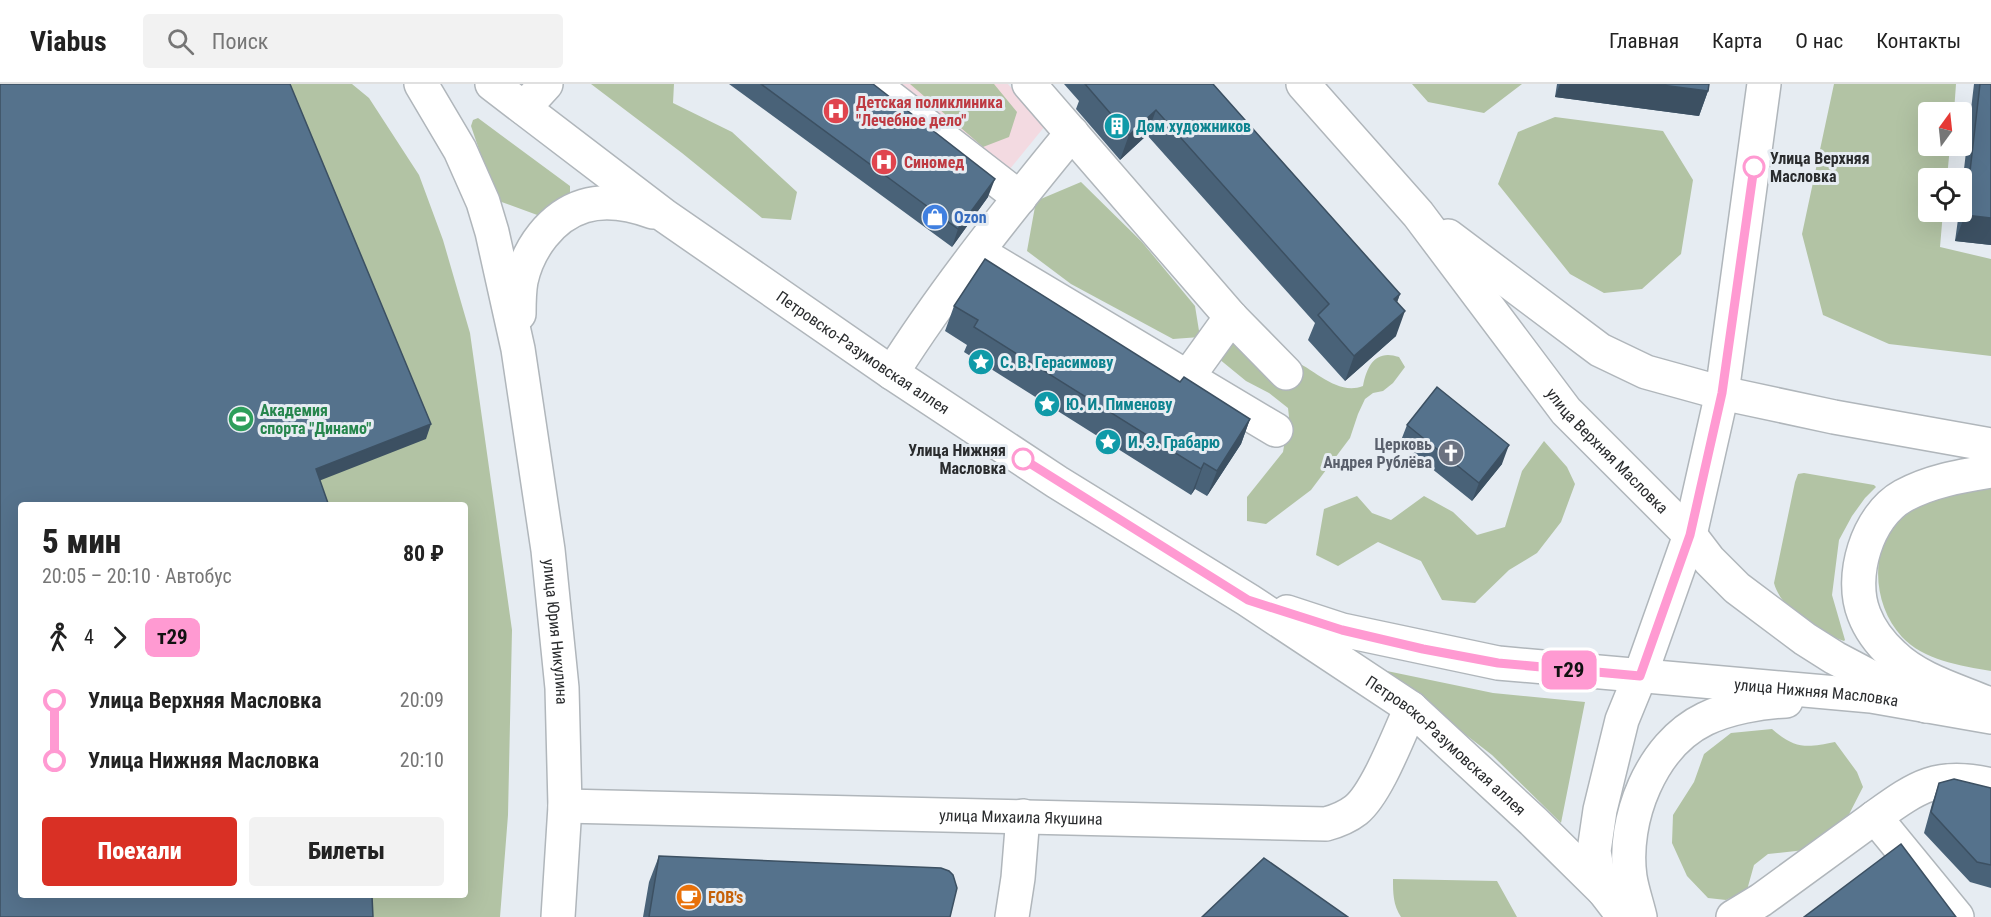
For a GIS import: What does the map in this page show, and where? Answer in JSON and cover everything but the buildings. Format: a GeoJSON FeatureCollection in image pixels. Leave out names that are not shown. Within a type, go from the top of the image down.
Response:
{"type":"FeatureCollection","features":[{"type":"Feature","properties":{"kind":"street","name":"улица Юрия Никулина"},"geometry":{"type":"LineString","coordinates":[[421,84],[460,150],[483,202],[492,232],[518,349],[548,550],[562,688],[565,806],[558,917]]}},
{"type":"Feature","properties":{"kind":"street","name":"Петровско-Разумовская аллея"},"geometry":{"type":"LineString","coordinates":[[492,84],[665,216],[892,373],[1058,482],[1248,600],[1411,708],[1533,821],[1604,891],[1624,917]]}},
{"type":"Feature","properties":{"kind":"street"},"geometry":{"type":"LineString","coordinates":[[524,108],[546,84]]}},
{"type":"Feature","properties":{"kind":"street"},"geometry":{"type":"LineString","coordinates":[[873,84],[1020,198]]}},
{"type":"Feature","properties":{"kind":"street"},"geometry":{"type":"LineString","coordinates":[[1029,84],[1231,317],[1286,374]]}},
{"type":"Feature","properties":{"kind":"street","name":"улица Верхняя Масловка"},"geometry":{"type":"LineString","coordinates":[[1303,84],[1418,214],[1566,411],[1690,535],[1709,560],[1737,588],[1797,633],[1835,657],[1926,706]]}},
{"type":"Feature","properties":{"kind":"street"},"geometry":{"type":"LineString","coordinates":[[1604,891],[1594,851],[1600,810],[1622,720],[1690,535],[1722,393],[1764,84]]}},
{"type":"Feature","properties":{"kind":"street"},"geometry":{"type":"LineString","coordinates":[[892,373],[911,343],[978,252],[1072,133]]}},
{"type":"Feature","properties":{"kind":"street","name":"улица Юрия Никулина"},"geometry":{"type":"LineString","coordinates":[[518,349],[520,283],[534,245],[547,230],[566,215],[585,206],[609,202],[633,205],[665,216]]}},
{"type":"Feature","properties":{"kind":"street","name":"улица Верхняя Масловка"},"geometry":{"type":"LineString","coordinates":[[1418,214],[1600,350],[1647,372],[1722,393]]}},
{"type":"Feature","properties":{"kind":"street"},"geometry":{"type":"LineString","coordinates":[[978,252],[1276,430]]}},
{"type":"Feature","properties":{"kind":"street"},"geometry":{"type":"LineString","coordinates":[[1187,378],[1231,317]]}},
{"type":"Feature","properties":{"kind":"street"},"geometry":{"type":"LineString","coordinates":[[1722,393],[1834,417],[1991,445]]}},
{"type":"Feature","properties":{"kind":"street"},"geometry":{"type":"LineString","coordinates":[[1991,471],[1938,482],[1901,497],[1884,513],[1871,532],[1861,557],[1858,581],[1863,612],[1874,635],[1894,657],[1924,677],[1991,705]]}},
{"type":"Feature","properties":{"kind":"street","name":"Петровско-Разумовская аллея"},"geometry":{"type":"LineString","coordinates":[[1248,600],[1342,630],[1423,649],[1498,663],[1640,676]]}},
{"type":"Feature","properties":{"kind":"street","name":"улица Нижняя Масловка"},"geometry":{"type":"LineString","coordinates":[[1640,676],[1871,696],[1991,717]]}},
{"type":"Feature","properties":{"kind":"street"},"geometry":{"type":"LineString","coordinates":[[1640,917],[1630,876],[1629,836],[1635,806],[1650,776],[1674,741],[1705,719],[1758,702],[1871,696]]}},
{"type":"Feature","properties":{"kind":"street","name":"улица Михаила Якушина"},"geometry":{"type":"LineString","coordinates":[[565,806],[1326,824],[1350,815],[1365,802],[1411,708]]}},
{"type":"Feature","properties":{"kind":"street"},"geometry":{"type":"LineString","coordinates":[[1733,917],[1761,900],[1914,790],[1942,780],[1972,780],[1991,785]]}},
{"type":"Feature","properties":{"kind":"street"},"geometry":{"type":"LineString","coordinates":[[1012,917],[1023,816]]}},
{"type":"Feature","properties":{"kind":"street"},"geometry":{"type":"LineString","coordinates":[[1875,817],[1957,917]]}},
{"type":"Feature","properties":{"kind":"shaded area"},"geometry":{"type":"Polygon","coordinates":[[[889,84],[1008,84],[1045,126],[1005,175],[889,84]]]}},
{"type":"Feature","properties":{"kind":"green space","name":"Академия спорта \"Динамо\""},"geometry":{"type":"Polygon","coordinates":[[[0,84],[352,84],[369,98],[419,175],[443,240],[470,333],[512,630],[508,815],[500,917],[0,917],[0,84]]]}},
{"type":"Feature","properties":{"kind":"green space"},"geometry":{"type":"Polygon","coordinates":[[[591,84],[674,84],[673,103],[732,132],[797,192],[791,220],[762,218],[682,153],[591,84]]]}},
{"type":"Feature","properties":{"kind":"green space"},"geometry":{"type":"Polygon","coordinates":[[[910,84],[994,84],[1017,112],[1009,137],[983,147],[910,84]]]}},
{"type":"Feature","properties":{"kind":"green space"},"geometry":{"type":"Polygon","coordinates":[[[1412,84],[1522,84],[1484,113],[1428,102],[1412,84]]]}},
{"type":"Feature","properties":{"kind":"green space"},"geometry":{"type":"Polygon","coordinates":[[[1834,84],[1956,84],[1955,102],[1918,102],[1918,156],[1949,156],[1948,168],[1918,168],[1918,222],[1942,222],[1940,247],[1991,259],[1991,356],[1889,344],[1823,315],[1802,234],[1834,84]]]}},
{"type":"Feature","properties":{"kind":"green space"},"geometry":{"type":"Polygon","coordinates":[[[1555,117],[1663,131],[1693,180],[1681,254],[1642,289],[1604,293],[1570,274],[1498,184],[1518,132],[1555,117]]]}},
{"type":"Feature","properties":{"kind":"green space"},"geometry":{"type":"Polygon","coordinates":[[[478,118],[570,186],[570,194],[551,205],[540,216],[496,200],[471,126],[473,120],[478,118]]]}},
{"type":"Feature","properties":{"kind":"green space"},"geometry":{"type":"Polygon","coordinates":[[[1081,182],[1142,242],[1195,306],[1200,337],[1173,339],[1071,284],[1027,251],[1036,201],[1081,182]]]}},
{"type":"Feature","properties":{"kind":"green space"},"geometry":{"type":"Polygon","coordinates":[[[1220,339],[1283,356],[1335,385],[1344,387],[1363,386],[1370,365],[1384,355],[1399,357],[1405,367],[1393,383],[1383,391],[1373,393],[1365,399],[1350,438],[1311,490],[1266,524],[1247,521],[1247,497],[1283,452],[1289,417],[1288,408],[1269,393],[1246,381],[1213,354],[1220,339]]]}},
{"type":"Feature","properties":{"kind":"green space"},"geometry":{"type":"Polygon","coordinates":[[[1544,441],[1567,467],[1575,484],[1561,522],[1537,553],[1509,570],[1475,603],[1442,600],[1421,561],[1378,542],[1338,566],[1316,555],[1324,509],[1357,496],[1372,513],[1391,520],[1424,496],[1453,512],[1477,535],[1505,527],[1522,471],[1544,441]]]}},
{"type":"Feature","properties":{"kind":"green space"},"geometry":{"type":"Polygon","coordinates":[[[1804,473],[1876,487],[1852,516],[1839,540],[1832,595],[1844,641],[1802,619],[1784,602],[1774,583],[1795,482],[1798,474],[1804,473]]]}},
{"type":"Feature","properties":{"kind":"green space"},"geometry":{"type":"Polygon","coordinates":[[[1991,486],[1991,671],[1943,661],[1911,645],[1893,626],[1886,613],[1878,571],[1880,556],[1890,530],[1898,519],[1914,505],[1937,492],[1991,486]]]}},
{"type":"Feature","properties":{"kind":"green space"},"geometry":{"type":"Polygon","coordinates":[[[1382,670],[1493,693],[1585,702],[1561,823],[1492,755],[1382,670]]]}},
{"type":"Feature","properties":{"kind":"green space"},"geometry":{"type":"Polygon","coordinates":[[[1772,729],[1787,740],[1801,745],[1835,742],[1857,772],[1863,787],[1842,828],[1814,849],[1768,854],[1754,865],[1747,890],[1726,900],[1708,898],[1687,876],[1672,843],[1673,815],[1694,782],[1704,754],[1731,733],[1772,729]]]}},
{"type":"Feature","properties":{"kind":"green space"},"geometry":{"type":"Polygon","coordinates":[[[1393,879],[1497,881],[1517,917],[1401,917],[1393,894],[1393,879]]]}},
{"type":"Feature","properties":{"kind":"bus line","name":"т29"},"geometry":{"type":"LineString","coordinates":[[1023,459],[1248,600],[1342,630],[1423,649],[1498,663],[1640,676],[1690,535],[1722,393],[1754,167]]}},
{"type":"Feature","properties":{"kind":"place","name":"Детская поликлиника \"Лечебное дело\""},"geometry":{"type":"Point","coordinates":[836,111]}},
{"type":"Feature","properties":{"kind":"place","name":"Дом художников"},"geometry":{"type":"Point","coordinates":[1117,126]}},
{"type":"Feature","properties":{"kind":"place","name":"Синомед"},"geometry":{"type":"Point","coordinates":[884,162]}},
{"type":"Feature","properties":{"kind":"place","name":"Улица Верхняя Масловка"},"geometry":{"type":"Point","coordinates":[1754,167]}},
{"type":"Feature","properties":{"kind":"place","name":"Ozon"},"geometry":{"type":"Point","coordinates":[935,217]}},
{"type":"Feature","properties":{"kind":"place","name":"С. В. Герасимову"},"geometry":{"type":"Point","coordinates":[981,362]}},
{"type":"Feature","properties":{"kind":"place","name":"Ю. И. Пименову"},"geometry":{"type":"Point","coordinates":[1047,404]}},
{"type":"Feature","properties":{"kind":"place","name":"Академия спорта \"Динамо\""},"geometry":{"type":"Point","coordinates":[241,419]}},
{"type":"Feature","properties":{"kind":"place","name":"И. Э. Грабарю"},"geometry":{"type":"Point","coordinates":[1108,442]}},
{"type":"Feature","properties":{"kind":"place","name":"Церковь Андрея Рублёва"},"geometry":{"type":"Point","coordinates":[1451,453]}},
{"type":"Feature","properties":{"kind":"place","name":"Улица Нижняя Масловка"},"geometry":{"type":"Point","coordinates":[1023,459]}},
{"type":"Feature","properties":{"kind":"place","name":"FOB's"},"geometry":{"type":"Point","coordinates":[689,897]}}]}
